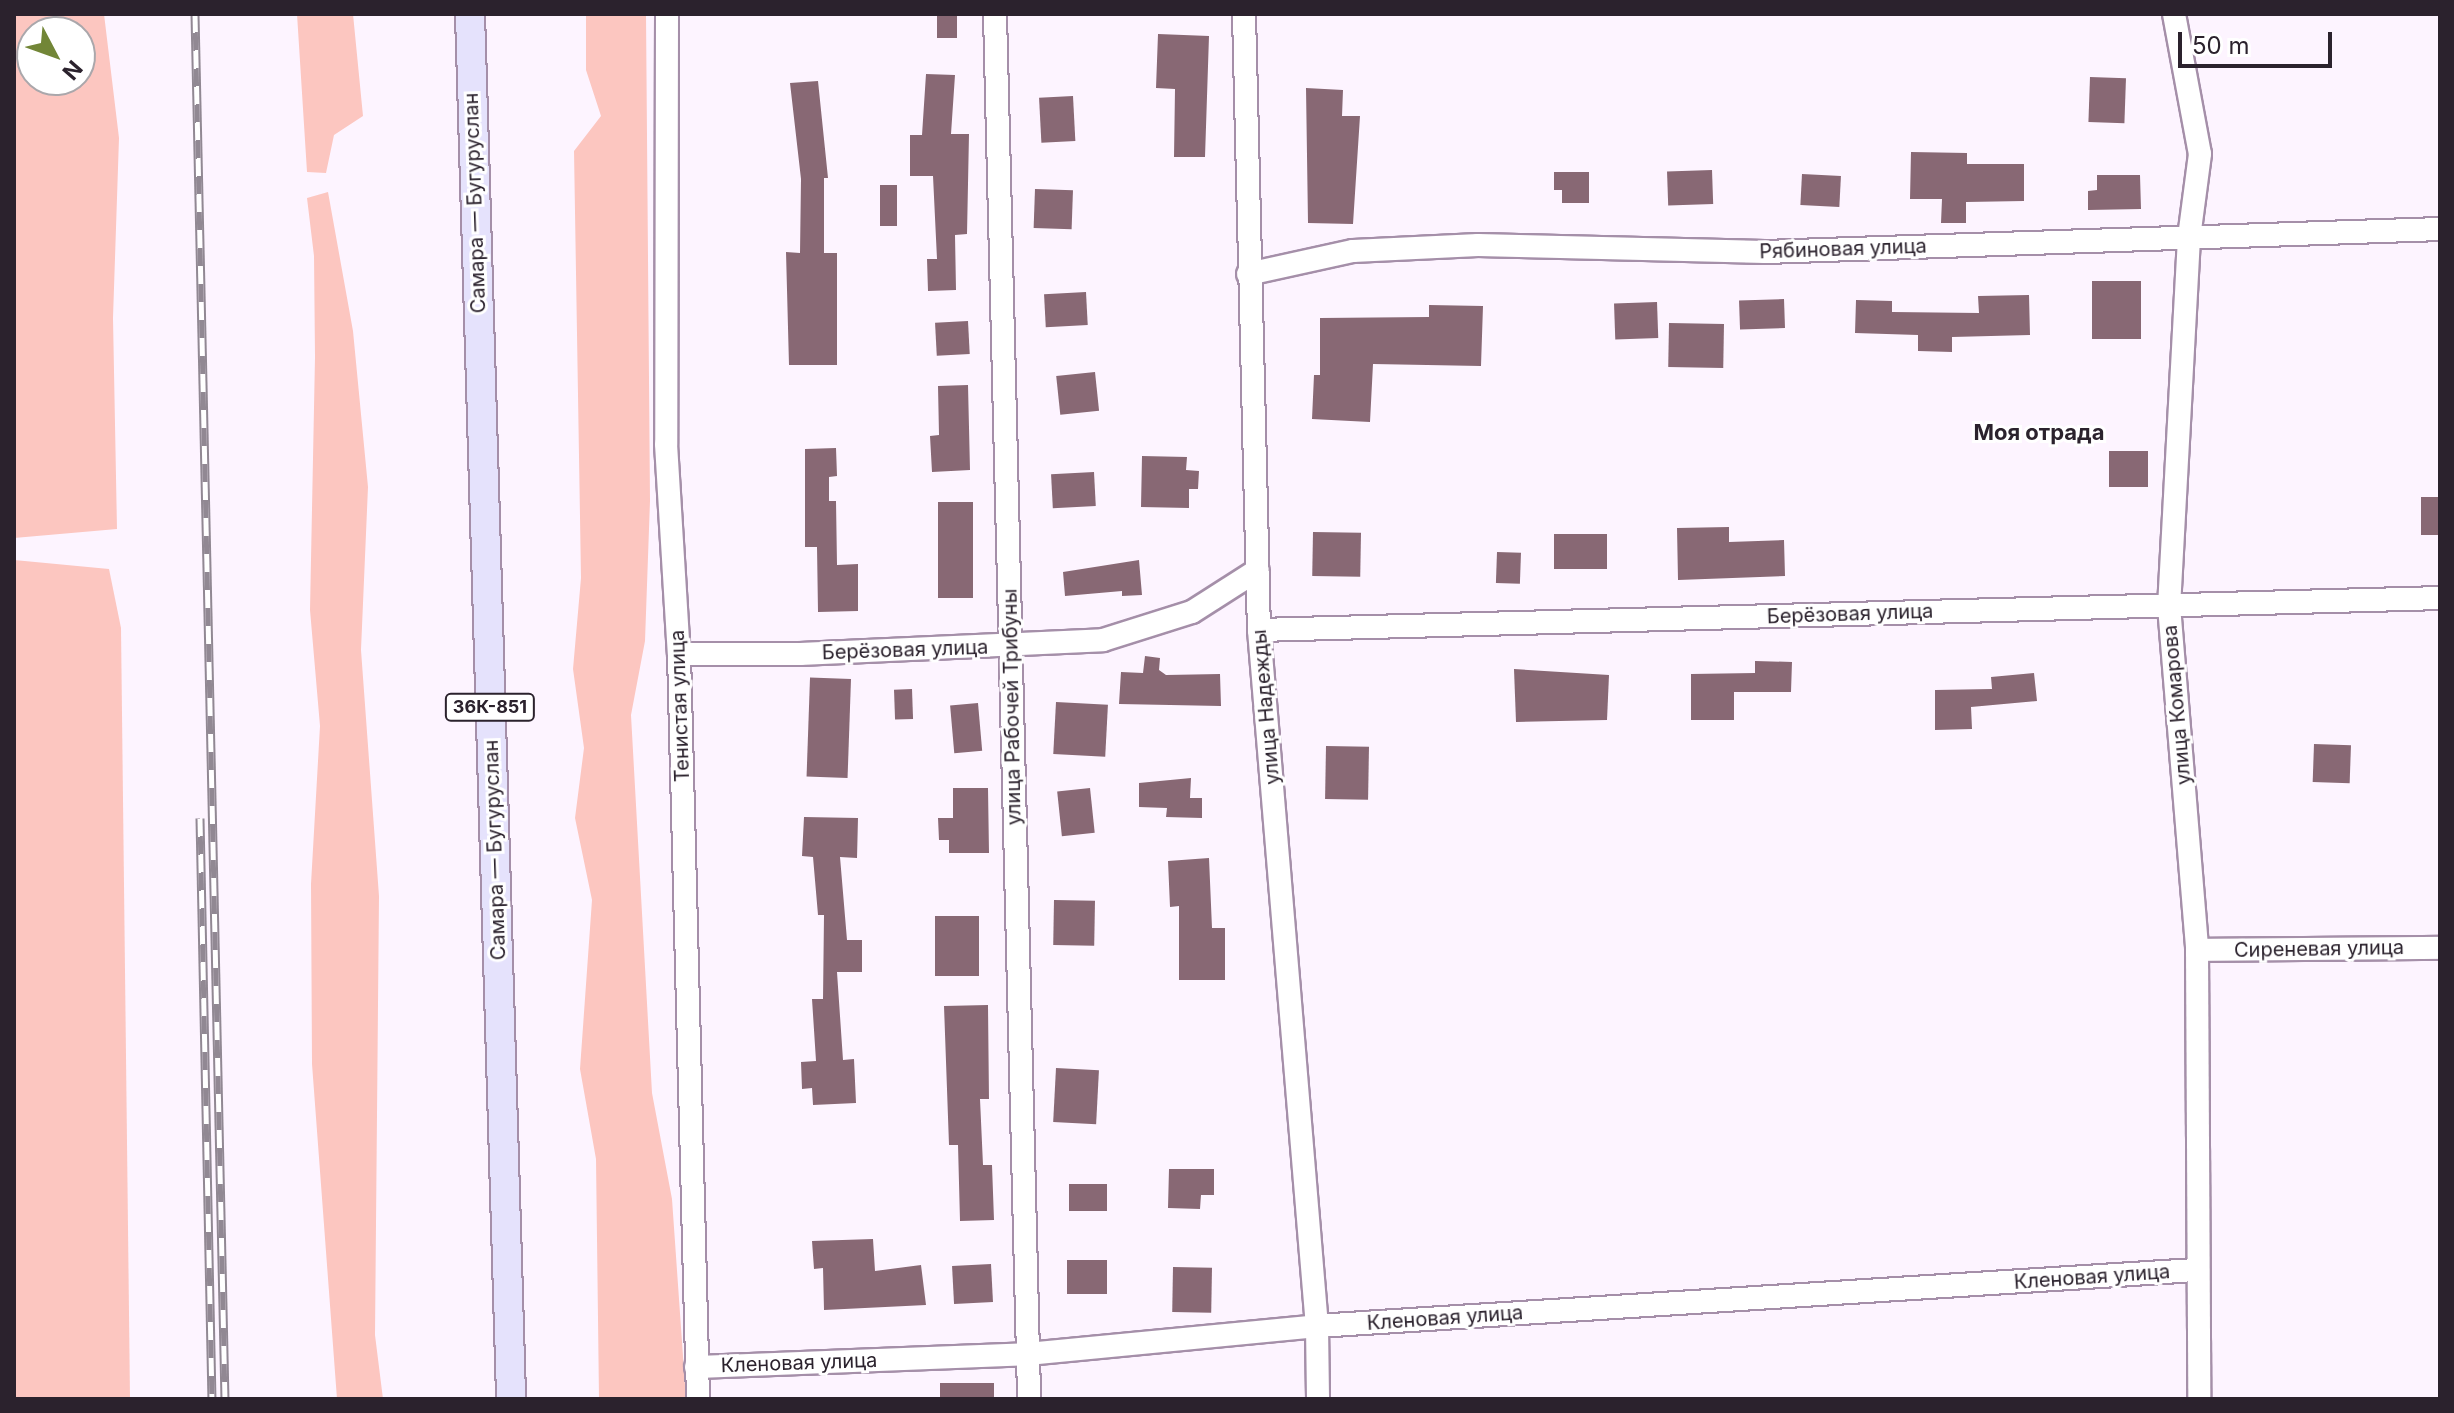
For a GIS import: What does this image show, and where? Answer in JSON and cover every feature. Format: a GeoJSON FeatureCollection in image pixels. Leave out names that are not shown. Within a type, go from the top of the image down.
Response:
{"type":"FeatureCollection","features":[{"type":"Feature","properties":{"kind":"main road","name":"Самара — Бугуруслан"},"geometry":{"type":"LineString","coordinates":[[470,14],[511,1399]]}},
{"type":"Feature","properties":{"kind":"street","name":"Тенистая улица"},"geometry":{"type":"LineString","coordinates":[[667,14],[666,444],[679,654],[698,1399]]}},
{"type":"Feature","properties":{"kind":"street","name":"улица Рабочей Трибуны"},"geometry":{"type":"LineString","coordinates":[[995,14],[1029,1399]]}},
{"type":"Feature","properties":{"kind":"street","name":"улица Надежды"},"geometry":{"type":"LineString","coordinates":[[1244,14],[1259,630],[1317,1326],[1318,1399]]}},
{"type":"Feature","properties":{"kind":"street","name":"улица Комарова"},"geometry":{"type":"LineString","coordinates":[[2174,14],[2200,154],[2189,238],[2169,606],[2197,950],[2195,1270],[2199,1399]]}},
{"type":"Feature","properties":{"kind":"street","name":"Рябиновая улица"},"geometry":{"type":"LineString","coordinates":[[1248,274],[1353,251],[1478,245],[1765,252],[2440,229]]}},
{"type":"Feature","properties":{"kind":"street","name":"Берёзовая улица"},"geometry":{"type":"LineString","coordinates":[[679,654],[1011,646],[1103,640],[1192,612],[1258,570]]}},
{"type":"Feature","properties":{"kind":"street","name":"Берёзовая улица"},"geometry":{"type":"LineString","coordinates":[[1259,630],[2440,598]]}},
{"type":"Feature","properties":{"kind":"street","name":"Сиреневая улица"},"geometry":{"type":"LineString","coordinates":[[2197,950],[2440,948]]}},
{"type":"Feature","properties":{"kind":"street","name":"Кленовая улица"},"geometry":{"type":"LineString","coordinates":[[696,1367],[1028,1354],[1317,1326],[2195,1270]]}},
{"type":"Feature","properties":{"kind":"shaded area"},"geometry":{"type":"Polygon","coordinates":[[[14,14],[104,14],[119,138],[113,318],[117,529],[14,538],[14,14]]]}},
{"type":"Feature","properties":{"kind":"shaded area"},"geometry":{"type":"Polygon","coordinates":[[[297,14],[353,14],[363,116],[334,135],[326,173],[307,172],[297,14]]]}},
{"type":"Feature","properties":{"kind":"shaded area"},"geometry":{"type":"Polygon","coordinates":[[[586,14],[646,14],[650,501],[645,641],[631,715],[652,1093],[672,1199],[686,1399],[599,1399],[596,1159],[580,1069],[592,900],[575,818],[584,748],[573,669],[581,578],[574,151],[601,116],[586,70],[586,14]]]}},
{"type":"Feature","properties":{"kind":"shaded area"},"geometry":{"type":"Polygon","coordinates":[[[328,192],[353,331],[368,487],[361,650],[379,896],[375,1335],[383,1399],[337,1399],[312,1064],[311,884],[320,726],[310,610],[315,357],[314,256],[307,198],[328,192]]]}},
{"type":"Feature","properties":{"kind":"shaded area"},"geometry":{"type":"Polygon","coordinates":[[[14,560],[109,569],[121,628],[130,1399],[14,1399],[14,560]]]}},
{"type":"Feature","properties":{"kind":"building"},"geometry":{"type":"Polygon","coordinates":[[[937,14],[957,14],[957,38],[937,38],[937,14]]]}},
{"type":"Feature","properties":{"kind":"building"},"geometry":{"type":"Polygon","coordinates":[[[1158,34],[1209,36],[1205,157],[1174,157],[1175,89],[1156,88],[1158,34]]]}},
{"type":"Feature","properties":{"kind":"building"},"geometry":{"type":"Polygon","coordinates":[[[926,74],[955,75],[951,134],[969,134],[967,234],[955,235],[956,290],[928,291],[927,259],[937,259],[933,176],[910,176],[910,135],[922,135],[926,74]]]}},
{"type":"Feature","properties":{"kind":"building"},"geometry":{"type":"Polygon","coordinates":[[[2090,77],[2126,78],[2124,123],[2088,122],[2090,77]]]}},
{"type":"Feature","properties":{"kind":"building"},"geometry":{"type":"Polygon","coordinates":[[[818,81],[828,178],[824,178],[824,253],[837,253],[837,365],[789,365],[786,252],[800,253],[801,179],[790,83],[818,81]]]}},
{"type":"Feature","properties":{"kind":"building"},"geometry":{"type":"Polygon","coordinates":[[[1306,88],[1343,90],[1342,116],[1360,116],[1353,224],[1308,223],[1306,88]]]}},
{"type":"Feature","properties":{"kind":"building"},"geometry":{"type":"Polygon","coordinates":[[[1073,96],[1075,141],[1041,143],[1039,98],[1073,96]]]}},
{"type":"Feature","properties":{"kind":"building"},"geometry":{"type":"Polygon","coordinates":[[[1911,152],[1967,153],[1967,164],[2024,164],[2024,201],[1966,202],[1966,223],[1941,223],[1942,199],[1910,199],[1911,152]]]}},
{"type":"Feature","properties":{"kind":"building"},"geometry":{"type":"Polygon","coordinates":[[[1712,170],[1713,204],[1668,206],[1667,172],[1712,170]]]}},
{"type":"Feature","properties":{"kind":"building"},"geometry":{"type":"Polygon","coordinates":[[[1554,172],[1589,172],[1589,203],[1562,203],[1562,190],[1554,190],[1554,172]]]}},
{"type":"Feature","properties":{"kind":"building"},"geometry":{"type":"Polygon","coordinates":[[[1802,174],[1841,176],[1839,207],[1800,205],[1802,174]]]}},
{"type":"Feature","properties":{"kind":"building"},"geometry":{"type":"Polygon","coordinates":[[[2097,175],[2140,175],[2141,209],[2088,210],[2088,191],[2097,190],[2097,175]]]}},
{"type":"Feature","properties":{"kind":"building"},"geometry":{"type":"Polygon","coordinates":[[[880,185],[897,185],[897,226],[880,226],[880,185]]]}},
{"type":"Feature","properties":{"kind":"building"},"geometry":{"type":"Polygon","coordinates":[[[1035,189],[1073,190],[1072,229],[1034,228],[1035,189]]]}},
{"type":"Feature","properties":{"kind":"building"},"geometry":{"type":"Polygon","coordinates":[[[2092,281],[2141,281],[2141,339],[2092,339],[2092,281]]]}},
{"type":"Feature","properties":{"kind":"building"},"geometry":{"type":"Polygon","coordinates":[[[1086,292],[1088,325],[1046,327],[1044,294],[1086,292]]]}},
{"type":"Feature","properties":{"kind":"building"},"geometry":{"type":"Polygon","coordinates":[[[2029,295],[2030,335],[1952,337],[1952,352],[1918,351],[1918,335],[1855,333],[1856,300],[1892,301],[1892,312],[1979,313],[1978,296],[2029,295]]]}},
{"type":"Feature","properties":{"kind":"building"},"geometry":{"type":"Polygon","coordinates":[[[1784,299],[1785,328],[1740,330],[1739,301],[1784,299]]]}},
{"type":"Feature","properties":{"kind":"building"},"geometry":{"type":"Polygon","coordinates":[[[1657,302],[1658,338],[1615,339],[1614,304],[1657,302]]]}},
{"type":"Feature","properties":{"kind":"building"},"geometry":{"type":"Polygon","coordinates":[[[1429,305],[1483,306],[1481,366],[1373,364],[1370,422],[1312,419],[1314,375],[1320,375],[1320,318],[1429,317],[1429,305]]]}},
{"type":"Feature","properties":{"kind":"building"},"geometry":{"type":"Polygon","coordinates":[[[968,321],[970,354],[937,356],[935,323],[968,321]]]}},
{"type":"Feature","properties":{"kind":"building"},"geometry":{"type":"Polygon","coordinates":[[[1669,323],[1724,324],[1723,368],[1668,367],[1669,323]]]}},
{"type":"Feature","properties":{"kind":"building"},"geometry":{"type":"Polygon","coordinates":[[[1095,372],[1099,411],[1060,415],[1056,376],[1095,372]]]}},
{"type":"Feature","properties":{"kind":"building"},"geometry":{"type":"Polygon","coordinates":[[[968,385],[970,470],[932,472],[930,436],[939,435],[938,386],[968,385]]]}},
{"type":"Feature","properties":{"kind":"building"},"geometry":{"type":"Polygon","coordinates":[[[836,448],[837,476],[829,477],[829,501],[836,501],[837,565],[858,564],[858,611],[818,612],[817,547],[805,547],[805,449],[836,448]]]}},
{"type":"Feature","properties":{"kind":"building"},"geometry":{"type":"Polygon","coordinates":[[[2109,451],[2148,451],[2148,487],[2109,487],[2109,451]]]}},
{"type":"Feature","properties":{"kind":"building"},"geometry":{"type":"Polygon","coordinates":[[[1142,456],[1187,457],[1186,470],[1199,471],[1198,489],[1189,489],[1189,508],[1141,507],[1142,456]]]}},
{"type":"Feature","properties":{"kind":"building"},"geometry":{"type":"Polygon","coordinates":[[[1094,472],[1096,506],[1053,508],[1051,474],[1094,472]]]}},
{"type":"Feature","properties":{"kind":"building"},"geometry":{"type":"Polygon","coordinates":[[[2421,497],[2440,497],[2440,535],[2421,535],[2421,497]]]}},
{"type":"Feature","properties":{"kind":"building"},"geometry":{"type":"Polygon","coordinates":[[[938,502],[973,502],[973,598],[938,598],[938,502]]]}},
{"type":"Feature","properties":{"kind":"building"},"geometry":{"type":"Polygon","coordinates":[[[1729,527],[1729,542],[1784,540],[1785,576],[1678,580],[1677,528],[1729,527]]]}},
{"type":"Feature","properties":{"kind":"building"},"geometry":{"type":"Polygon","coordinates":[[[1313,532],[1361,533],[1360,577],[1312,576],[1313,532]]]}},
{"type":"Feature","properties":{"kind":"building"},"geometry":{"type":"Polygon","coordinates":[[[1554,534],[1607,534],[1607,569],[1554,569],[1554,534]]]}},
{"type":"Feature","properties":{"kind":"building"},"geometry":{"type":"Polygon","coordinates":[[[1497,552],[1521,553],[1520,584],[1496,583],[1497,552]]]}},
{"type":"Feature","properties":{"kind":"building"},"geometry":{"type":"Polygon","coordinates":[[[1139,560],[1142,595],[1122,596],[1122,591],[1065,596],[1063,572],[1139,560]]]}},
{"type":"Feature","properties":{"kind":"building"},"geometry":{"type":"Polygon","coordinates":[[[1145,656],[1160,658],[1159,670],[1166,675],[1220,674],[1221,706],[1119,704],[1121,672],[1143,673],[1145,656]]]}},
{"type":"Feature","properties":{"kind":"building"},"geometry":{"type":"Polygon","coordinates":[[[1755,661],[1792,662],[1791,692],[1734,692],[1734,720],[1691,720],[1691,674],[1755,673],[1755,661]]]}},
{"type":"Feature","properties":{"kind":"building"},"geometry":{"type":"Polygon","coordinates":[[[1514,669],[1609,675],[1607,720],[1516,722],[1514,669]]]}},
{"type":"Feature","properties":{"kind":"building"},"geometry":{"type":"Polygon","coordinates":[[[2034,673],[2037,701],[1971,707],[1972,729],[1935,730],[1935,690],[1992,689],[1991,677],[2034,673]]]}},
{"type":"Feature","properties":{"kind":"building"},"geometry":{"type":"Polygon","coordinates":[[[810,678],[851,679],[848,778],[807,777],[810,678]]]}},
{"type":"Feature","properties":{"kind":"building"},"geometry":{"type":"Polygon","coordinates":[[[912,689],[913,719],[895,720],[894,690],[912,689]]]}},
{"type":"Feature","properties":{"kind":"building"},"geometry":{"type":"Polygon","coordinates":[[[1056,702],[1108,705],[1105,757],[1053,754],[1056,702]]]}},
{"type":"Feature","properties":{"kind":"building"},"geometry":{"type":"Polygon","coordinates":[[[978,703],[982,751],[954,753],[950,705],[978,703]]]}},
{"type":"Feature","properties":{"kind":"building"},"geometry":{"type":"Polygon","coordinates":[[[2314,744],[2351,745],[2350,783],[2313,782],[2314,744]]]}},
{"type":"Feature","properties":{"kind":"building"},"geometry":{"type":"Polygon","coordinates":[[[1326,746],[1369,747],[1368,800],[1325,799],[1326,746]]]}},
{"type":"Feature","properties":{"kind":"building"},"geometry":{"type":"Polygon","coordinates":[[[1191,778],[1190,798],[1202,798],[1202,818],[1166,817],[1167,808],[1139,807],[1139,783],[1191,778]]]}},
{"type":"Feature","properties":{"kind":"building"},"geometry":{"type":"Polygon","coordinates":[[[953,788],[988,788],[989,853],[949,853],[949,840],[939,840],[938,818],[953,818],[953,788]]]}},
{"type":"Feature","properties":{"kind":"building"},"geometry":{"type":"Polygon","coordinates":[[[1090,788],[1095,833],[1062,836],[1057,791],[1090,788]]]}},
{"type":"Feature","properties":{"kind":"building"},"geometry":{"type":"Polygon","coordinates":[[[804,817],[858,818],[857,858],[840,857],[847,940],[862,940],[862,972],[837,972],[843,1060],[854,1059],[856,1103],[813,1105],[812,1088],[802,1089],[801,1062],[816,1061],[812,999],[823,999],[824,915],[818,915],[813,857],[802,856],[804,817]]]}},
{"type":"Feature","properties":{"kind":"building"},"geometry":{"type":"Polygon","coordinates":[[[1209,858],[1212,928],[1225,928],[1225,980],[1179,980],[1179,906],[1170,907],[1168,861],[1209,858]]]}},
{"type":"Feature","properties":{"kind":"building"},"geometry":{"type":"Polygon","coordinates":[[[1054,900],[1095,901],[1094,946],[1053,945],[1054,900]]]}},
{"type":"Feature","properties":{"kind":"building"},"geometry":{"type":"Polygon","coordinates":[[[935,916],[979,916],[979,976],[935,976],[935,916]]]}},
{"type":"Feature","properties":{"kind":"building"},"geometry":{"type":"Polygon","coordinates":[[[988,1005],[989,1099],[980,1099],[983,1165],[992,1165],[994,1220],[960,1221],[958,1145],[949,1145],[944,1006],[988,1005]]]}},
{"type":"Feature","properties":{"kind":"building"},"geometry":{"type":"Polygon","coordinates":[[[1056,1068],[1099,1070],[1096,1124],[1053,1122],[1056,1068]]]}},
{"type":"Feature","properties":{"kind":"building"},"geometry":{"type":"Polygon","coordinates":[[[1169,1169],[1214,1169],[1214,1195],[1201,1195],[1200,1209],[1168,1208],[1169,1169]]]}},
{"type":"Feature","properties":{"kind":"building"},"geometry":{"type":"Polygon","coordinates":[[[1069,1184],[1107,1184],[1107,1211],[1069,1211],[1069,1184]]]}},
{"type":"Feature","properties":{"kind":"building"},"geometry":{"type":"Polygon","coordinates":[[[873,1239],[875,1271],[921,1265],[926,1305],[824,1310],[823,1268],[814,1269],[812,1241],[873,1239]]]}},
{"type":"Feature","properties":{"kind":"building"},"geometry":{"type":"Polygon","coordinates":[[[1067,1260],[1107,1260],[1107,1294],[1067,1294],[1067,1260]]]}},
{"type":"Feature","properties":{"kind":"building"},"geometry":{"type":"Polygon","coordinates":[[[991,1264],[993,1302],[954,1304],[952,1266],[991,1264]]]}},
{"type":"Feature","properties":{"kind":"building"},"geometry":{"type":"Polygon","coordinates":[[[1173,1267],[1212,1268],[1211,1313],[1172,1312],[1173,1267]]]}},
{"type":"Feature","properties":{"kind":"building"},"geometry":{"type":"Polygon","coordinates":[[[940,1383],[994,1383],[994,1399],[940,1399],[940,1383]]]}},
{"type":"Feature","properties":{"kind":"railway"},"geometry":{"type":"LineString","coordinates":[[195,14],[225,1399]]}},
{"type":"Feature","properties":{"kind":"railway"},"geometry":{"type":"LineString","coordinates":[[200,818],[212,1399]]}},
{"type":"Feature","properties":{"kind":"district","name":"Моя отрада"},"geometry":{"type":"Point","coordinates":[2039,433]}}]}
